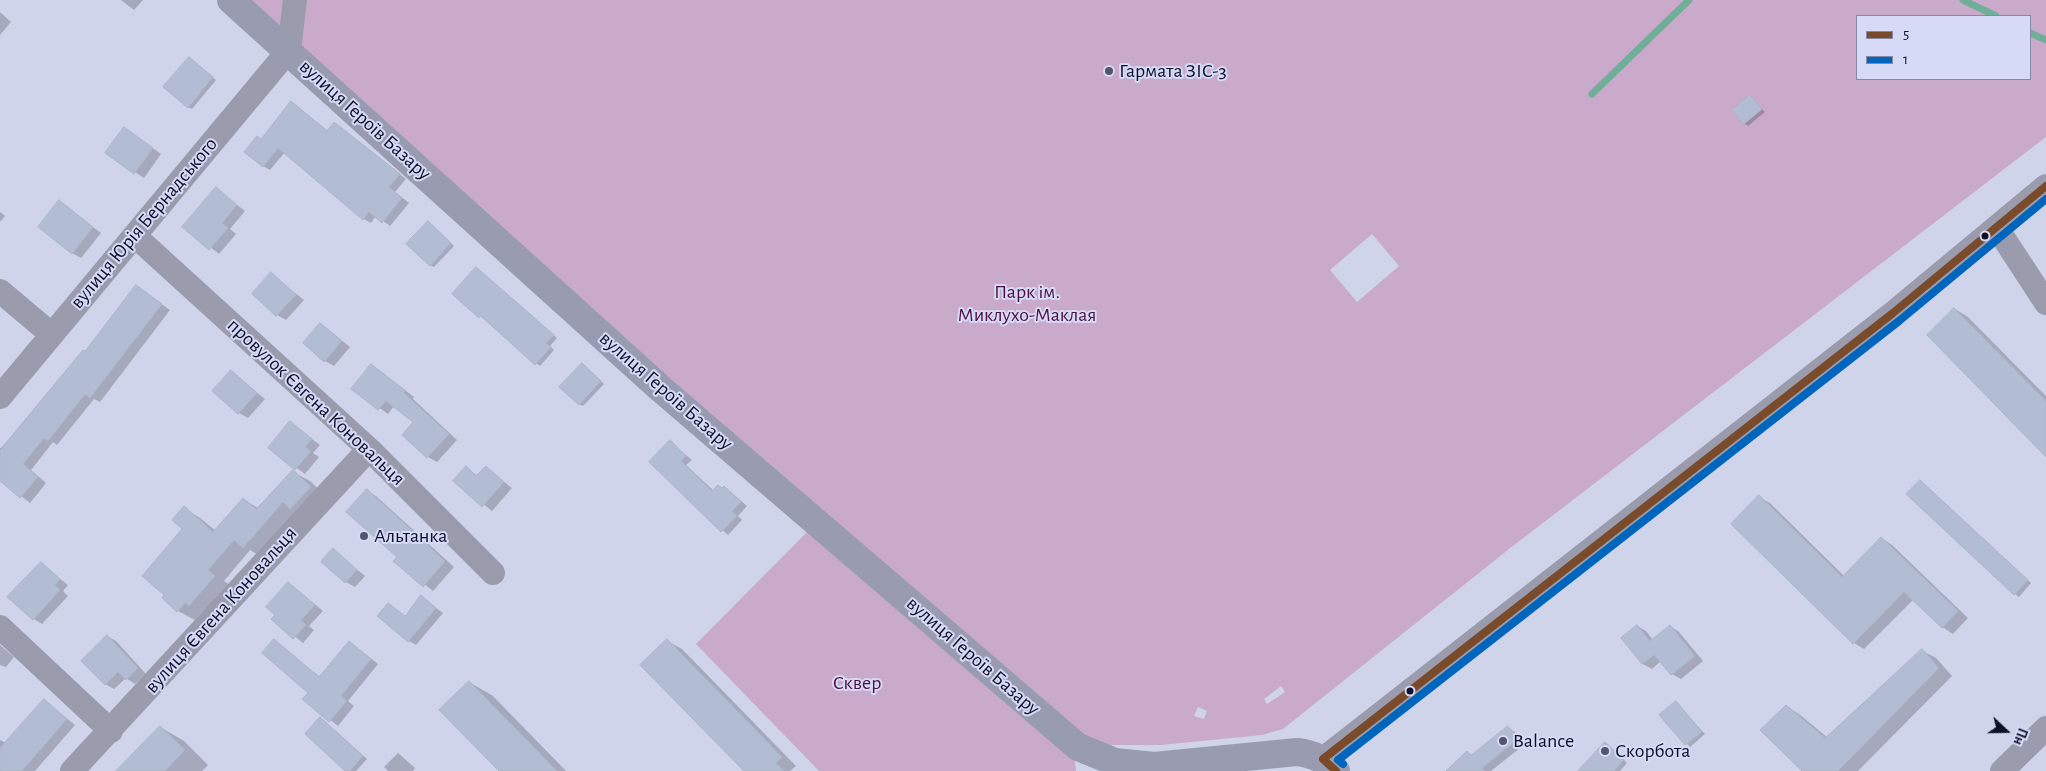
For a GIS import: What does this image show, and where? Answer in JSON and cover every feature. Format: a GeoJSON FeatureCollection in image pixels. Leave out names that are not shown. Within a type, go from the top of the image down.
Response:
{"type":"FeatureCollection","features":[{"type":"Feature","properties":{"kind":"street","name":"вулиця Героїв Базару"},"geometry":{"type":"LineString","coordinates":[[231,0],[289,50],[676,402],[1078,747],[1119,767],[1154,766],[1297,752],[1311,753],[1322,767]]}},
{"type":"Feature","properties":{"kind":"street"},"geometry":{"type":"LineString","coordinates":[[289,50],[295,0]]}},
{"type":"Feature","properties":{"kind":"street","name":"вулиця Юрія Бернадського"},"geometry":{"type":"LineString","coordinates":[[0,397],[50,334],[135,236],[289,50]]}},
{"type":"Feature","properties":{"kind":"street"},"geometry":{"type":"LineString","coordinates":[[1322,767],[1893,313],[2046,186]]}},
{"type":"Feature","properties":{"kind":"street"},"geometry":{"type":"LineString","coordinates":[[1997,228],[2046,303]]}},
{"type":"Feature","properties":{"kind":"street","name":"провулок Євгена Коновальця"},"geometry":{"type":"LineString","coordinates":[[135,236],[369,449],[494,572]]}},
{"type":"Feature","properties":{"kind":"street"},"geometry":{"type":"LineString","coordinates":[[0,292],[50,334]]}},
{"type":"Feature","properties":{"kind":"street","name":"вулиця Євгена Коновальця"},"geometry":{"type":"LineString","coordinates":[[72,771],[111,731],[369,449]]}},
{"type":"Feature","properties":{"kind":"street"},"geometry":{"type":"LineString","coordinates":[[0,627],[111,731]]}},
{"type":"Feature","properties":{"kind":"street"},"geometry":{"type":"LineString","coordinates":[[2002,771],[2046,728]]}},
{"type":"Feature","properties":{"kind":"green space","name":"Парк ім. Миклухо-Маклая"},"geometry":{"type":"Polygon","coordinates":[[[231,0],[2046,0],[2046,137],[1509,549],[1283,729],[1262,735],[1161,745],[1077,745],[231,0]],[[1372,234],[1330,270],[1357,302],[1399,266],[1372,234]],[[1281,686],[1264,699],[1267,704],[1285,692],[1281,686]],[[1198,707],[1194,716],[1204,719],[1207,711],[1198,707]]]}},
{"type":"Feature","properties":{"kind":"green space","name":"Сквер"},"geometry":{"type":"Polygon","coordinates":[[[808,531],[1074,756],[1076,771],[819,771],[696,644],[808,531]]]}},
{"type":"Feature","properties":{"kind":"building"},"geometry":{"type":"Polygon","coordinates":[[[189,57],[213,77],[188,108],[163,87],[189,57]]]}},
{"type":"Feature","properties":{"kind":"building"},"geometry":{"type":"Polygon","coordinates":[[[1750,95],[1762,109],[1744,124],[1732,110],[1750,95]]]}},
{"type":"Feature","properties":{"kind":"building"},"geometry":{"type":"Polygon","coordinates":[[[291,101],[327,131],[334,122],[400,174],[389,187],[402,198],[382,223],[369,212],[363,220],[278,148],[263,167],[244,152],[257,136],[261,139],[291,101]]]}},
{"type":"Feature","properties":{"kind":"building"},"geometry":{"type":"Polygon","coordinates":[[[124,127],[153,148],[134,174],[105,153],[124,127]]]}},
{"type":"Feature","properties":{"kind":"building"},"geometry":{"type":"Polygon","coordinates":[[[216,187],[237,205],[222,223],[228,228],[209,250],[182,227],[216,187]]]}},
{"type":"Feature","properties":{"kind":"building"},"geometry":{"type":"Polygon","coordinates":[[[59,200],[93,227],[72,254],[38,227],[59,200]]]}},
{"type":"Feature","properties":{"kind":"building"},"geometry":{"type":"Polygon","coordinates":[[[428,221],[451,243],[430,266],[406,244],[428,221]]]}},
{"type":"Feature","properties":{"kind":"building"},"geometry":{"type":"Polygon","coordinates":[[[476,267],[554,335],[546,343],[551,347],[535,365],[481,316],[479,318],[452,294],[476,267]]]}},
{"type":"Feature","properties":{"kind":"building"},"geometry":{"type":"Polygon","coordinates":[[[271,272],[296,295],[276,316],[252,294],[271,272]]]}},
{"type":"Feature","properties":{"kind":"building"},"geometry":{"type":"Polygon","coordinates":[[[136,285],[162,304],[90,398],[85,394],[48,441],[44,438],[23,464],[38,477],[20,498],[0,481],[0,450],[83,350],[85,351],[136,285]]]}},
{"type":"Feature","properties":{"kind":"building"},"geometry":{"type":"Polygon","coordinates":[[[1954,308],[2046,401],[2046,457],[1927,335],[1954,308]]]}},
{"type":"Feature","properties":{"kind":"building"},"geometry":{"type":"Polygon","coordinates":[[[320,323],[342,341],[324,362],[303,343],[320,323]]]}},
{"type":"Feature","properties":{"kind":"building"},"geometry":{"type":"Polygon","coordinates":[[[582,363],[601,381],[579,405],[559,387],[582,363]]]}},
{"type":"Feature","properties":{"kind":"building"},"geometry":{"type":"Polygon","coordinates":[[[371,364],[406,391],[404,393],[449,434],[427,458],[402,435],[413,422],[386,401],[378,410],[351,389],[371,364]]]}},
{"type":"Feature","properties":{"kind":"building"},"geometry":{"type":"Polygon","coordinates":[[[231,370],[257,393],[238,414],[212,391],[231,370]]]}},
{"type":"Feature","properties":{"kind":"building"},"geometry":{"type":"Polygon","coordinates":[[[290,421],[312,439],[305,447],[311,451],[295,470],[268,448],[290,421]]]}},
{"type":"Feature","properties":{"kind":"building"},"geometry":{"type":"Polygon","coordinates":[[[670,440],[686,456],[681,461],[712,491],[718,485],[722,488],[724,486],[741,502],[732,511],[737,516],[721,532],[649,462],[670,440]]]}},
{"type":"Feature","properties":{"kind":"building"},"geometry":{"type":"Polygon","coordinates":[[[466,466],[476,476],[486,466],[504,482],[482,507],[453,481],[466,466]]]}},
{"type":"Feature","properties":{"kind":"building"},"geometry":{"type":"Polygon","coordinates":[[[293,470],[311,487],[290,509],[283,502],[243,548],[234,540],[208,570],[215,576],[189,606],[185,603],[177,612],[162,598],[164,595],[142,576],[182,529],[172,520],[184,506],[213,532],[243,498],[256,509],[293,470]]]}},
{"type":"Feature","properties":{"kind":"building"},"geometry":{"type":"Polygon","coordinates":[[[1920,480],[2028,580],[2014,595],[1906,494],[1920,480]]]}},
{"type":"Feature","properties":{"kind":"building"},"geometry":{"type":"Polygon","coordinates":[[[367,489],[445,561],[423,587],[393,561],[397,557],[346,512],[367,489]]]}},
{"type":"Feature","properties":{"kind":"building"},"geometry":{"type":"Polygon","coordinates":[[[1759,495],[1842,577],[1881,537],[1958,611],[1942,628],[1904,592],[1853,644],[1731,524],[1759,495]]]}},
{"type":"Feature","properties":{"kind":"building"},"geometry":{"type":"Polygon","coordinates":[[[333,548],[357,570],[345,583],[321,562],[333,548]]]}},
{"type":"Feature","properties":{"kind":"building"},"geometry":{"type":"Polygon","coordinates":[[[41,562],[60,579],[55,585],[60,590],[33,620],[7,597],[41,562]]]}},
{"type":"Feature","properties":{"kind":"building"},"geometry":{"type":"Polygon","coordinates":[[[288,582],[315,605],[301,620],[306,625],[293,639],[271,619],[275,615],[266,607],[288,582]]]}},
{"type":"Feature","properties":{"kind":"building"},"geometry":{"type":"Polygon","coordinates":[[[421,595],[436,608],[408,642],[377,616],[388,603],[405,616],[421,595]]]}},
{"type":"Feature","properties":{"kind":"building"},"geometry":{"type":"Polygon","coordinates":[[[1637,625],[1650,641],[1670,625],[1695,656],[1671,675],[1654,655],[1642,664],[1621,638],[1637,625]]]}},
{"type":"Feature","properties":{"kind":"building"},"geometry":{"type":"Polygon","coordinates":[[[107,635],[138,668],[126,680],[118,672],[105,685],[81,661],[107,635]]]}},
{"type":"Feature","properties":{"kind":"building"},"geometry":{"type":"Polygon","coordinates":[[[274,639],[319,677],[349,641],[371,659],[341,696],[347,701],[329,722],[302,699],[308,693],[262,653],[274,639]]]}},
{"type":"Feature","properties":{"kind":"building"},"geometry":{"type":"Polygon","coordinates":[[[667,639],[782,757],[776,763],[784,771],[744,771],[640,665],[667,639]]]}},
{"type":"Feature","properties":{"kind":"building"},"geometry":{"type":"Polygon","coordinates":[[[1922,649],[1939,668],[1838,771],[1802,771],[1760,730],[1786,705],[1825,738],[1922,649]]]}},
{"type":"Feature","properties":{"kind":"building"},"geometry":{"type":"Polygon","coordinates":[[[469,681],[557,771],[499,771],[439,710],[469,681]]]}},
{"type":"Feature","properties":{"kind":"building"},"geometry":{"type":"Polygon","coordinates":[[[44,699],[67,719],[22,771],[0,771],[0,748],[44,699]]]}},
{"type":"Feature","properties":{"kind":"building"},"geometry":{"type":"Polygon","coordinates":[[[1676,701],[1702,732],[1685,745],[1659,715],[1676,701]]]}},
{"type":"Feature","properties":{"kind":"building"},"geometry":{"type":"Polygon","coordinates":[[[320,717],[363,756],[350,771],[345,771],[305,734],[320,717]]]}},
{"type":"Feature","properties":{"kind":"building"},"geometry":{"type":"Polygon","coordinates":[[[160,726],[185,750],[165,771],[116,771],[160,726]]]}},
{"type":"Feature","properties":{"kind":"building"},"geometry":{"type":"Polygon","coordinates":[[[1508,726],[1518,739],[1482,768],[1485,771],[1446,771],[1467,751],[1471,755],[1508,726]]]}},
{"type":"Feature","properties":{"kind":"building","name":"Скорбота"},"geometry":{"type":"Polygon","coordinates":[[[1605,742],[1624,760],[1614,771],[1578,771],[1605,742]]]}},
{"type":"Feature","properties":{"kind":"waterway"},"geometry":{"type":"LineString","coordinates":[[1592,94],[1689,0]]}},
{"type":"Feature","properties":{"kind":"waterway"},"geometry":{"type":"LineString","coordinates":[[1963,0],[1994,15]]}},
{"type":"Feature","properties":{"kind":"waterway"},"geometry":{"type":"LineString","coordinates":[[2031,33],[2046,40]]}},
{"type":"Feature","properties":{"kind":"transit line","name":"5"},"geometry":{"type":"LineString","coordinates":[[1336,771],[1323,759],[1893,313],[2046,186]]}},
{"type":"Feature","properties":{"kind":"transit line","name":"1"},"geometry":{"type":"LineString","coordinates":[[1343,764],[1338,760],[1899,321],[2046,199]]}},
{"type":"Feature","properties":{"kind":"place","name":"Гармата ЗІС-3"},"geometry":{"type":"Point","coordinates":[1109,71]}},
{"type":"Feature","properties":{"kind":"place","name":"Альтанка"},"geometry":{"type":"Point","coordinates":[364,536]}},
{"type":"Feature","properties":{"kind":"place","name":"Balance"},"geometry":{"type":"Point","coordinates":[1503,741]}},
{"type":"Feature","properties":{"kind":"place","name":"Скорбота"},"geometry":{"type":"Point","coordinates":[1605,751]}}]}
